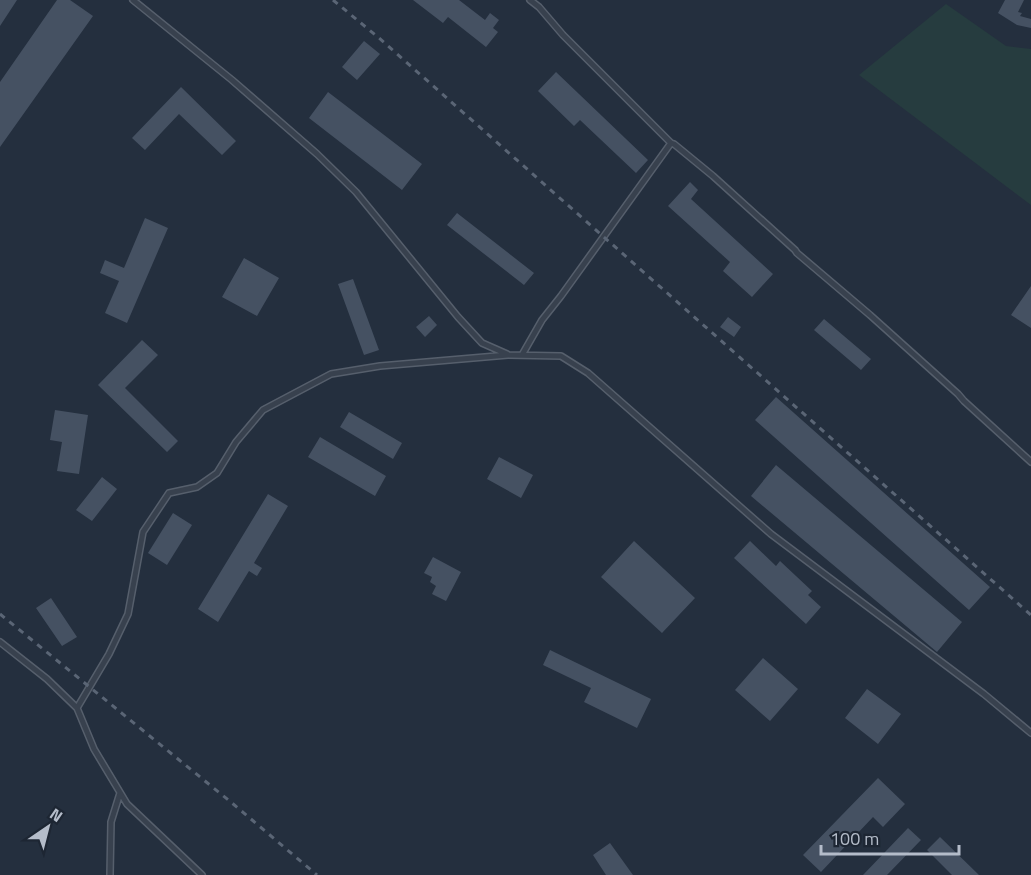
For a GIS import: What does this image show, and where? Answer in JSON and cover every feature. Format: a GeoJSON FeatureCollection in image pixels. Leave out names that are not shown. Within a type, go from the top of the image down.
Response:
{"type":"FeatureCollection","features":[{"type":"Feature","properties":{"kind":"lane"},"geometry":{"type":"LineString","coordinates":[[530,0],[671,143],[713,176],[787,242],[797,254],[870,315],[1031,462]]}},
{"type":"Feature","properties":{"kind":"lane"},"geometry":{"type":"LineString","coordinates":[[137,1],[232,80],[332,169],[356,192],[482,343],[508,355]]}},
{"type":"Feature","properties":{"kind":"lane"},"geometry":{"type":"LineString","coordinates":[[522,355],[542,320],[671,143]]}},
{"type":"Feature","properties":{"kind":"lane"},"geometry":{"type":"LineString","coordinates":[[77,708],[109,654],[128,614],[143,532],[169,494],[197,487],[217,472],[236,442],[263,410],[332,374],[380,366],[508,355],[561,356],[588,373],[771,534],[984,694],[1031,733]]}},
{"type":"Feature","properties":{"kind":"lane"},"geometry":{"type":"LineString","coordinates":[[0,642],[46,679],[77,708],[94,749],[127,804],[202,875]]}},
{"type":"Feature","properties":{"kind":"lane"},"geometry":{"type":"LineString","coordinates":[[111,875],[111,822],[120,793]]}},
{"type":"Feature","properties":{"kind":"green space"},"geometry":{"type":"Polygon","coordinates":[[[946,4],[1006,46],[1031,49],[1031,205],[859,75],[946,4]]]}},
{"type":"Feature","properties":{"kind":"building"},"geometry":{"type":"Polygon","coordinates":[[[0,0],[17,0],[0,26],[0,0]]]}},
{"type":"Feature","properties":{"kind":"building"},"geometry":{"type":"Polygon","coordinates":[[[57,0],[70,0],[93,16],[0,147],[0,82],[57,0]]]}},
{"type":"Feature","properties":{"kind":"building"},"geometry":{"type":"Polygon","coordinates":[[[413,0],[459,0],[485,20],[490,13],[499,20],[493,28],[498,32],[486,47],[448,17],[443,23],[413,0]]]}},
{"type":"Feature","properties":{"kind":"building"},"geometry":{"type":"Polygon","coordinates":[[[1005,0],[1024,0],[1018,12],[1022,13],[1020,16],[1031,19],[1031,28],[1017,25],[998,13],[1005,0]]]}},
{"type":"Feature","properties":{"kind":"building"},"geometry":{"type":"Polygon","coordinates":[[[364,41],[380,54],[357,80],[342,67],[364,41]]]}},
{"type":"Feature","properties":{"kind":"building"},"geometry":{"type":"Polygon","coordinates":[[[556,72],[648,160],[636,173],[580,120],[574,126],[538,91],[556,72]]]}},
{"type":"Feature","properties":{"kind":"building"},"geometry":{"type":"Polygon","coordinates":[[[181,87],[236,141],[222,155],[179,114],[145,150],[132,138],[181,87]]]}},
{"type":"Feature","properties":{"kind":"building"},"geometry":{"type":"Polygon","coordinates":[[[328,92],[422,164],[402,190],[309,118],[328,92]]]}},
{"type":"Feature","properties":{"kind":"building"},"geometry":{"type":"Polygon","coordinates":[[[690,182],[698,190],[691,199],[773,274],[752,297],[723,271],[730,262],[668,206],[690,182]]]}},
{"type":"Feature","properties":{"kind":"building"},"geometry":{"type":"Polygon","coordinates":[[[457,213],[534,273],[524,285],[447,225],[457,213]]]}},
{"type":"Feature","properties":{"kind":"building"},"geometry":{"type":"Polygon","coordinates":[[[145,218],[168,228],[127,323],[105,313],[119,281],[100,273],[105,260],[124,268],[145,218]]]}},
{"type":"Feature","properties":{"kind":"building"},"geometry":{"type":"Polygon","coordinates":[[[244,258],[279,278],[257,316],[222,297],[244,258]]]}},
{"type":"Feature","properties":{"kind":"building"},"geometry":{"type":"Polygon","coordinates":[[[353,279],[379,350],[364,355],[338,284],[353,279]]]}},
{"type":"Feature","properties":{"kind":"building"},"geometry":{"type":"Polygon","coordinates":[[[1031,286],[1031,328],[1011,315],[1031,286]]]}},
{"type":"Feature","properties":{"kind":"building"},"geometry":{"type":"Polygon","coordinates":[[[429,316],[437,325],[425,337],[416,327],[429,316]]]}},
{"type":"Feature","properties":{"kind":"building"},"geometry":{"type":"Polygon","coordinates":[[[728,317],[741,327],[734,337],[720,327],[728,317]]]}},
{"type":"Feature","properties":{"kind":"building"},"geometry":{"type":"Polygon","coordinates":[[[824,319],[871,359],[861,370],[814,330],[824,319]]]}},
{"type":"Feature","properties":{"kind":"building"},"geometry":{"type":"Polygon","coordinates":[[[142,340],[158,355],[125,388],[178,441],[167,452],[98,385],[142,340]]]}},
{"type":"Feature","properties":{"kind":"building"},"geometry":{"type":"Polygon","coordinates":[[[776,397],[990,587],[969,610],[755,420],[776,397]]]}},
{"type":"Feature","properties":{"kind":"building"},"geometry":{"type":"Polygon","coordinates":[[[55,410],[88,415],[79,474],[57,471],[62,442],[50,440],[55,410]]]}},
{"type":"Feature","properties":{"kind":"building"},"geometry":{"type":"Polygon","coordinates":[[[349,412],[402,443],[393,459],[340,427],[349,412]]]}},
{"type":"Feature","properties":{"kind":"building"},"geometry":{"type":"Polygon","coordinates":[[[320,437],[386,476],[375,496],[308,457],[320,437]]]}},
{"type":"Feature","properties":{"kind":"building"},"geometry":{"type":"Polygon","coordinates":[[[499,457],[533,475],[521,498],[487,479],[499,457]]]}},
{"type":"Feature","properties":{"kind":"building"},"geometry":{"type":"Polygon","coordinates":[[[776,465],[962,622],[937,652],[751,496],[776,465]]]}},
{"type":"Feature","properties":{"kind":"building"},"geometry":{"type":"Polygon","coordinates":[[[102,477],[117,489],[92,521],[76,510],[102,477]]]}},
{"type":"Feature","properties":{"kind":"building"},"geometry":{"type":"Polygon","coordinates":[[[268,494],[288,506],[254,563],[262,568],[257,576],[249,571],[218,622],[198,609],[268,494]]]}},
{"type":"Feature","properties":{"kind":"building"},"geometry":{"type":"Polygon","coordinates":[[[173,513],[192,525],[167,565],[148,553],[173,513]]]}},
{"type":"Feature","properties":{"kind":"building"},"geometry":{"type":"Polygon","coordinates":[[[634,541],[695,598],[662,633],[601,577],[634,541]]]}},
{"type":"Feature","properties":{"kind":"building"},"geometry":{"type":"Polygon","coordinates":[[[750,541],[776,566],[780,561],[812,591],[808,595],[821,607],[806,624],[734,558],[750,541]]]}},
{"type":"Feature","properties":{"kind":"building"},"geometry":{"type":"Polygon","coordinates":[[[433,557],[461,572],[446,601],[432,594],[436,586],[430,582],[432,577],[424,573],[433,557]]]}},
{"type":"Feature","properties":{"kind":"building"},"geometry":{"type":"Polygon","coordinates":[[[51,598],[77,637],[62,646],[36,608],[51,598]]]}},
{"type":"Feature","properties":{"kind":"building"},"geometry":{"type":"Polygon","coordinates":[[[550,650],[651,699],[637,728],[584,702],[591,688],[543,665],[550,650]]]}},
{"type":"Feature","properties":{"kind":"building"},"geometry":{"type":"Polygon","coordinates":[[[763,658],[798,689],[770,721],[735,690],[763,658]]]}},
{"type":"Feature","properties":{"kind":"building"},"geometry":{"type":"Polygon","coordinates":[[[867,689],[901,714],[878,744],[845,718],[867,689]]]}},
{"type":"Feature","properties":{"kind":"building"},"geometry":{"type":"Polygon","coordinates":[[[878,778],[905,804],[883,827],[873,817],[821,872],[803,855],[878,778]]]}},
{"type":"Feature","properties":{"kind":"building"},"geometry":{"type":"Polygon","coordinates":[[[908,828],[921,840],[887,875],[863,875],[908,828]]]}},
{"type":"Feature","properties":{"kind":"building"},"geometry":{"type":"Polygon","coordinates":[[[940,837],[979,875],[952,875],[927,850],[940,837]]]}},
{"type":"Feature","properties":{"kind":"building"},"geometry":{"type":"Polygon","coordinates":[[[610,843],[633,875],[606,875],[593,855],[610,843]]]}},
{"type":"Feature","properties":{"kind":"railway"},"geometry":{"type":"LineString","coordinates":[[333,0],[379,38],[1031,615]]}},
{"type":"Feature","properties":{"kind":"railway"},"geometry":{"type":"LineString","coordinates":[[0,614],[317,875]]}}]}
